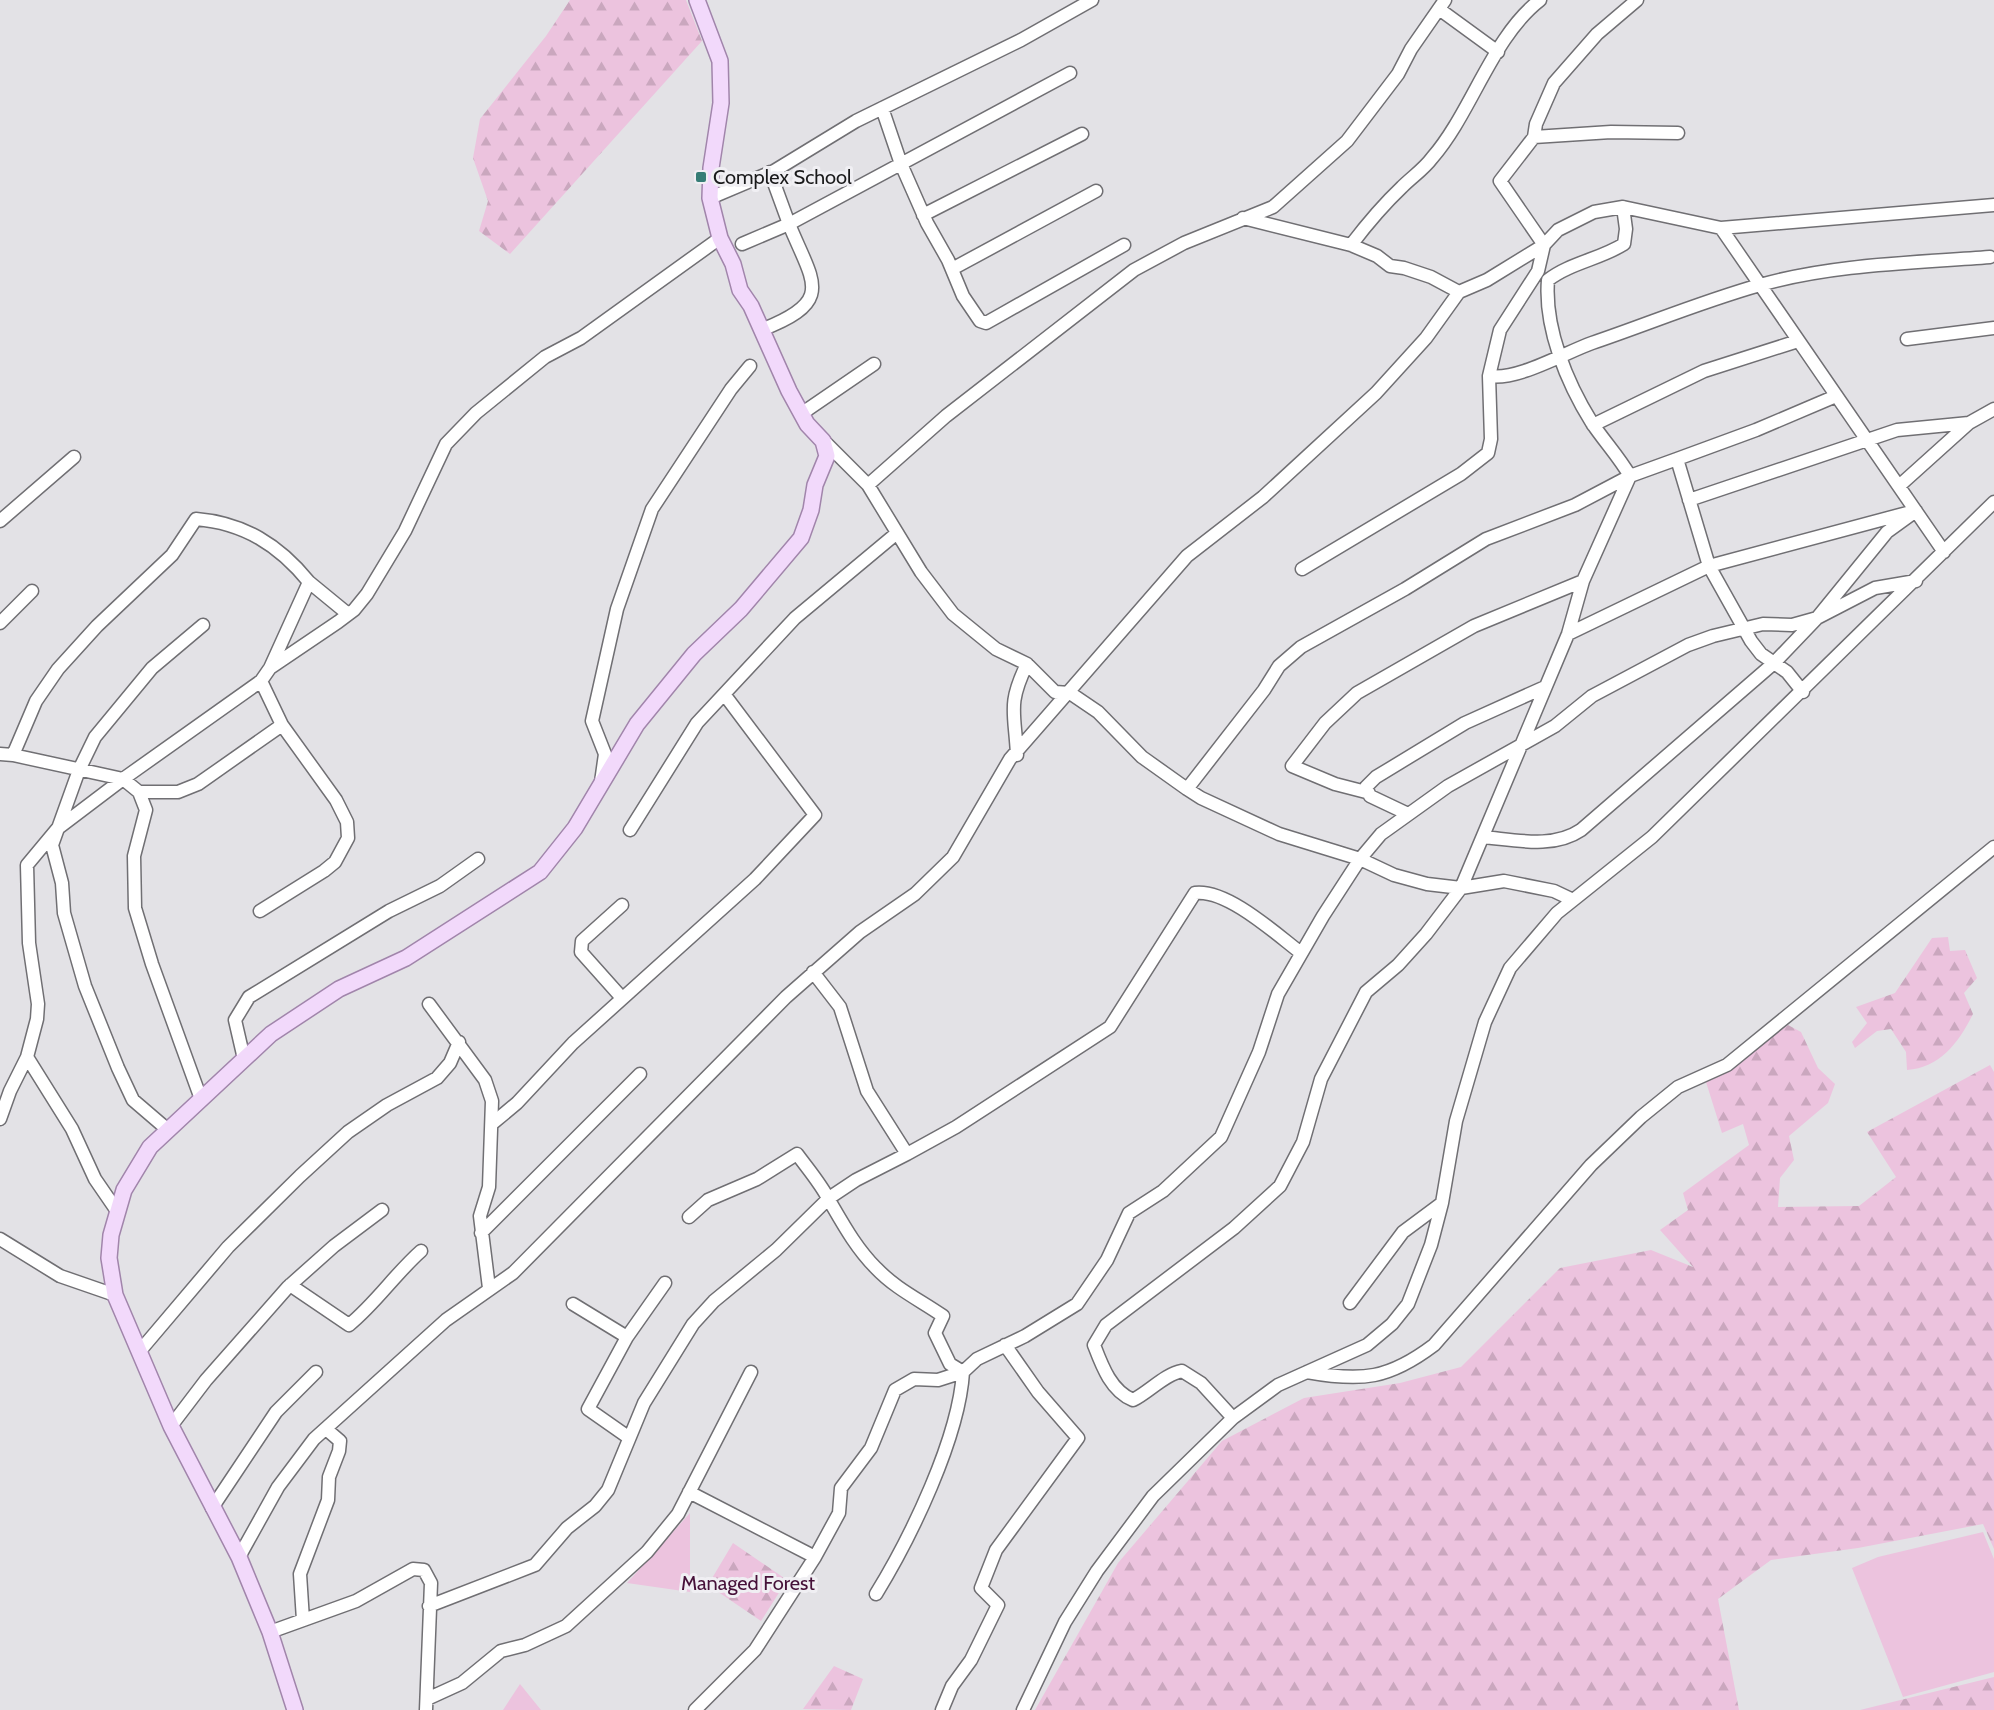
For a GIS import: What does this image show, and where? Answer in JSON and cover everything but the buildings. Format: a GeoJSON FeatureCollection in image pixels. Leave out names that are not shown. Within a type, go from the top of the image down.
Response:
{"type":"FeatureCollection","features":[{"type":"Feature","properties":{"kind":"main road"},"geometry":{"type":"LineString","coordinates":[[295,1710],[270,1632],[239,1557],[171,1426],[115,1295],[109,1258],[111,1235],[117,1211],[134,1170],[150,1147],[271,1034],[302,1011],[339,989],[406,958],[540,872],[559,852],[637,724],[694,654],[741,609],[801,538],[812,510],[815,485],[827,456],[823,441],[801,414],[740,290],[733,264],[720,238],[710,198],[711,168],[721,104],[722,77],[720,61],[697,0]]}},
{"type":"Feature","properties":{"kind":"street"},"geometry":{"type":"LineString","coordinates":[[710,198],[770,172],[856,120],[1021,40],[1092,0]]}},
{"type":"Feature","properties":{"kind":"street"},"geometry":{"type":"LineString","coordinates":[[1351,245],[1375,214],[1432,159],[1454,127],[1498,52],[1530,8],[1540,0]]}},
{"type":"Feature","properties":{"kind":"street"},"geometry":{"type":"LineString","coordinates":[[1302,569],[1461,474],[1488,453],[1491,439],[1489,376],[1500,330],[1538,271],[1544,245],[1500,181],[1534,137],[1536,124],[1554,82],[1597,34],[1637,0]]}},
{"type":"Feature","properties":{"kind":"street"},"geometry":{"type":"LineString","coordinates":[[868,485],[946,416],[1134,270],[1184,243],[1273,207],[1347,141],[1398,74],[1411,48],[1442,5],[1498,52]]}},
{"type":"Feature","properties":{"kind":"street"},"geometry":{"type":"LineString","coordinates":[[742,244],[789,224],[1070,74]]}},
{"type":"Feature","properties":{"kind":"street"},"geometry":{"type":"LineString","coordinates":[[882,108],[902,164],[924,214],[980,321],[986,323],[1124,245]]}},
{"type":"Feature","properties":{"kind":"street"},"geometry":{"type":"LineString","coordinates":[[1534,137],[1611,132],[1678,133]]}},
{"type":"Feature","properties":{"kind":"street"},"geometry":{"type":"LineString","coordinates":[[924,214],[1082,134]]}},
{"type":"Feature","properties":{"kind":"street"},"geometry":{"type":"LineString","coordinates":[[761,330],[805,307],[813,294],[813,281],[770,172]]}},
{"type":"Feature","properties":{"kind":"street"},"geometry":{"type":"LineString","coordinates":[[952,269],[1096,191]]}},
{"type":"Feature","properties":{"kind":"street"},"geometry":{"type":"LineString","coordinates":[[239,1557],[290,1469],[314,1439],[446,1320],[513,1273],[633,1149],[813,972],[860,932],[915,894],[953,857],[1010,759],[1017,755],[1187,556],[1263,497],[1376,393],[1426,338],[1459,292],[1487,280],[1544,245],[1558,230],[1594,212],[1623,207],[1721,228],[1994,205]]}},
{"type":"Feature","properties":{"kind":"street"},"geometry":{"type":"LineString","coordinates":[[1623,207],[1626,229],[1624,244],[1605,256],[1560,270],[1548,279],[1547,296],[1560,355],[1573,390],[1593,425],[1630,476]]}},
{"type":"Feature","properties":{"kind":"street"},"geometry":{"type":"LineString","coordinates":[[1244,218],[1351,245],[1377,256],[1390,266],[1431,277],[1459,292]]}},
{"type":"Feature","properties":{"kind":"street"},"geometry":{"type":"LineString","coordinates":[[1721,228],[1944,552]]}},
{"type":"Feature","properties":{"kind":"street"},"geometry":{"type":"LineString","coordinates":[[270,668],[348,614],[368,594],[405,531],[446,444],[476,413],[545,357],[581,338],[720,238]]}},
{"type":"Feature","properties":{"kind":"street"},"geometry":{"type":"LineString","coordinates":[[1489,376],[1499,378],[1525,371],[1560,355],[1760,285],[1828,271],[1990,256]]}},
{"type":"Feature","properties":{"kind":"street"},"geometry":{"type":"LineString","coordinates":[[1907,339],[1994,328]]}},
{"type":"Feature","properties":{"kind":"street"},"geometry":{"type":"LineString","coordinates":[[1593,425],[1704,371],[1798,340]]}},
{"type":"Feature","properties":{"kind":"street"},"geometry":{"type":"LineString","coordinates":[[801,414],[874,364]]}},
{"type":"Feature","properties":{"kind":"street"},"geometry":{"type":"LineString","coordinates":[[601,784],[605,754],[591,721],[617,609],[652,509],[731,388],[750,366]]}},
{"type":"Feature","properties":{"kind":"street"},"geometry":{"type":"LineString","coordinates":[[1187,789],[1264,690],[1279,666],[1301,647],[1405,589],[1486,539],[1575,505],[1630,476],[1756,430],[1836,396]]}},
{"type":"Feature","properties":{"kind":"street"},"geometry":{"type":"LineString","coordinates":[[1899,486],[1969,423],[1994,409]]}},
{"type":"Feature","properties":{"kind":"street"},"geometry":{"type":"LineString","coordinates":[[1689,500],[1868,442],[1897,430],[1969,423]]}},
{"type":"Feature","properties":{"kind":"street"},"geometry":{"type":"LineString","coordinates":[[823,441],[868,485],[938,598],[953,614],[996,649],[1027,664],[1056,692],[1070,693],[1098,712],[1142,757],[1201,798],[1279,834],[1360,859],[1394,875],[1461,888],[1504,880],[1554,891],[1573,900]]}},
{"type":"Feature","properties":{"kind":"street"},"geometry":{"type":"LineString","coordinates":[[0,521],[74,457]]}},
{"type":"Feature","properties":{"kind":"street"},"geometry":{"type":"LineString","coordinates":[[1677,459],[1709,566],[1761,654],[1787,672],[1803,692]]}},
{"type":"Feature","properties":{"kind":"street"},"geometry":{"type":"LineString","coordinates":[[1233,1418],[1201,1383],[1182,1371],[1174,1372],[1133,1400],[1122,1396],[1103,1369],[1094,1345],[1106,1325],[1234,1228],[1280,1185],[1303,1142],[1321,1079],[1366,992],[1398,965],[1461,888],[1519,745],[1568,634],[1583,581],[1630,476]]}},
{"type":"Feature","properties":{"kind":"street"},"geometry":{"type":"LineString","coordinates":[[1023,1710],[1065,1622],[1097,1571],[1153,1496],[1233,1418],[1278,1385],[1367,1345],[1392,1324],[1408,1304],[1422,1273],[1442,1203],[1456,1121],[1485,1022],[1510,968],[1557,913],[1652,837],[1803,692],[1994,502]]}},
{"type":"Feature","properties":{"kind":"street"},"geometry":{"type":"LineString","coordinates":[[1568,634],[1709,566],[1916,511]]}},
{"type":"Feature","properties":{"kind":"street"},"geometry":{"type":"LineString","coordinates":[[1483,837],[1546,842],[1567,840],[1774,663],[1817,618],[1887,532],[1916,511]]}},
{"type":"Feature","properties":{"kind":"street"},"geometry":{"type":"LineString","coordinates":[[13,755],[36,701],[58,669],[97,626],[172,555],[196,519],[218,521],[256,534],[298,568],[309,582],[348,614]]}},
{"type":"Feature","properties":{"kind":"street"},"geometry":{"type":"LineString","coordinates":[[630,830],[697,723],[795,618],[897,532]]}},
{"type":"Feature","properties":{"kind":"street"},"geometry":{"type":"LineString","coordinates":[[1408,814],[1366,792],[1335,784],[1292,766],[1325,723],[1357,693],[1474,626],[1583,581]]}},
{"type":"Feature","properties":{"kind":"street"},"geometry":{"type":"LineString","coordinates":[[695,1710],[755,1650],[815,1557],[839,1513],[841,1488],[871,1449],[894,1390],[914,1379],[938,1380],[963,1371],[977,1359],[1077,1304],[1107,1260],[1129,1213],[1163,1191],[1221,1137],[1259,1052],[1278,994],[1360,859],[1381,834],[1448,786],[1555,726],[1592,696],[1670,654],[1713,636],[1745,628],[1763,624],[1792,625],[1817,618],[1875,588],[1916,581]]}},
{"type":"Feature","properties":{"kind":"street"},"geometry":{"type":"LineString","coordinates":[[0,1119],[10,1091],[27,1057],[37,1019],[38,1004],[29,943],[25,871],[57,829],[261,681],[270,668],[309,582]]}},
{"type":"Feature","properties":{"kind":"street"},"geometry":{"type":"LineString","coordinates":[[0,623],[32,591]]}},
{"type":"Feature","properties":{"kind":"street"},"geometry":{"type":"LineString","coordinates":[[168,1130],[133,1100],[85,986],[64,913],[62,883],[55,865],[52,845],[79,770],[95,737],[152,668],[203,625]]}},
{"type":"Feature","properties":{"kind":"street"},"geometry":{"type":"LineString","coordinates":[[1017,755],[1016,730],[1011,712],[1014,696],[1027,664]]}},
{"type":"Feature","properties":{"kind":"street"},"geometry":{"type":"LineString","coordinates":[[260,911],[324,872],[335,862],[348,838],[347,822],[336,800],[282,725],[261,681]]}},
{"type":"Feature","properties":{"kind":"street"},"geometry":{"type":"LineString","coordinates":[[1366,792],[1366,787],[1376,777],[1465,723],[1545,687]]}},
{"type":"Feature","properties":{"kind":"street"},"geometry":{"type":"LineString","coordinates":[[493,1123],[517,1103],[573,1043],[755,879],[815,815],[724,694]]}},
{"type":"Feature","properties":{"kind":"street"},"geometry":{"type":"LineString","coordinates":[[139,792],[178,792],[198,784],[260,743],[282,725]]}},
{"type":"Feature","properties":{"kind":"street"},"geometry":{"type":"LineString","coordinates":[[0,754],[123,779],[139,792],[146,810],[134,856],[135,908],[201,1099]]}},
{"type":"Feature","properties":{"kind":"street"},"geometry":{"type":"LineString","coordinates":[[1307,1372],[1343,1379],[1366,1377],[1410,1363],[1434,1345],[1591,1165],[1664,1096],[1678,1087],[1713,1073],[1734,1060],[1994,847]]}},
{"type":"Feature","properties":{"kind":"street"},"geometry":{"type":"LineString","coordinates":[[244,1059],[235,1020],[249,997],[389,911],[440,886],[478,859]]}},
{"type":"Feature","properties":{"kind":"street"},"geometry":{"type":"LineString","coordinates":[[429,1606],[534,1565],[567,1528],[595,1506],[608,1490],[644,1403],[693,1324],[829,1198],[856,1180],[956,1127],[1110,1027],[1195,892],[1207,891],[1252,916],[1301,953]]}},
{"type":"Feature","properties":{"kind":"street"},"geometry":{"type":"LineString","coordinates":[[621,905],[582,941],[581,952],[622,998]]}},
{"type":"Feature","properties":{"kind":"street"},"geometry":{"type":"LineString","coordinates":[[813,972],[840,1007],[867,1091],[907,1154]]}},
{"type":"Feature","properties":{"kind":"street"},"geometry":{"type":"LineString","coordinates":[[429,1004],[485,1080],[492,1101],[489,1187],[480,1216],[489,1288]]}},
{"type":"Feature","properties":{"kind":"street"},"geometry":{"type":"LineString","coordinates":[[139,1352],[228,1247],[300,1176],[348,1132],[387,1105],[437,1078],[450,1063],[459,1042]]}},
{"type":"Feature","properties":{"kind":"street"},"geometry":{"type":"LineString","coordinates":[[27,1057],[72,1128],[95,1179],[117,1211]]}},
{"type":"Feature","properties":{"kind":"street"},"geometry":{"type":"LineString","coordinates":[[481,1233],[640,1074]]}},
{"type":"Feature","properties":{"kind":"street"},"geometry":{"type":"LineString","coordinates":[[689,1217],[708,1200],[757,1179],[797,1154],[829,1198],[844,1229],[876,1268],[906,1295],[924,1302],[943,1316],[935,1334],[950,1364],[963,1371]]}},
{"type":"Feature","properties":{"kind":"street"},"geometry":{"type":"LineString","coordinates":[[1350,1304],[1403,1232],[1442,1203]]}},
{"type":"Feature","properties":{"kind":"street"},"geometry":{"type":"LineString","coordinates":[[171,1426],[206,1380],[290,1285],[334,1246],[382,1210]]}},
{"type":"Feature","properties":{"kind":"street"},"geometry":{"type":"LineString","coordinates":[[0,1239],[60,1276],[115,1295]]}},
{"type":"Feature","properties":{"kind":"street"},"geometry":{"type":"LineString","coordinates":[[290,1285],[349,1325],[368,1309],[403,1266],[421,1251]]}},
{"type":"Feature","properties":{"kind":"street"},"geometry":{"type":"LineString","coordinates":[[628,1437],[588,1409],[627,1337],[665,1283]]}},
{"type":"Feature","properties":{"kind":"street"},"geometry":{"type":"LineString","coordinates":[[573,1304],[627,1337]]}},
{"type":"Feature","properties":{"kind":"street"},"geometry":{"type":"LineString","coordinates":[[942,1710],[952,1686],[971,1660],[998,1605],[981,1588],[996,1550],[1078,1438],[1038,1392],[1005,1345]]}},
{"type":"Feature","properties":{"kind":"street"},"geometry":{"type":"LineString","coordinates":[[876,1594],[902,1551],[940,1458],[961,1398],[963,1371]]}},
{"type":"Feature","properties":{"kind":"street"},"geometry":{"type":"LineString","coordinates":[[212,1508],[276,1412],[316,1372]]}},
{"type":"Feature","properties":{"kind":"street"},"geometry":{"type":"LineString","coordinates":[[427,1705],[462,1683],[501,1651],[525,1645],[566,1626],[647,1552],[678,1514],[751,1372]]}},
{"type":"Feature","properties":{"kind":"street"},"geometry":{"type":"LineString","coordinates":[[303,1620],[300,1574],[328,1500],[329,1478],[339,1450],[340,1441],[327,1429]]}},
{"type":"Feature","properties":{"kind":"street"},"geometry":{"type":"LineString","coordinates":[[688,1492],[815,1557]]}},
{"type":"Feature","properties":{"kind":"street"},"geometry":{"type":"LineString","coordinates":[[270,1632],[356,1601],[405,1572],[420,1568],[430,1579],[427,1705]]}},
{"type":"Feature","properties":{"kind":"green space"},"geometry":{"type":"Polygon","coordinates":[[[570,0],[686,0],[702,41],[510,254],[479,231],[488,201],[473,158],[480,119],[546,36],[570,0]]]}},
{"type":"Feature","properties":{"kind":"green space"},"geometry":{"type":"Polygon","coordinates":[[[1948,937],[1950,951],[1965,950],[1977,978],[1964,993],[1973,1014],[1955,1043],[1939,1059],[1919,1068],[1907,1070],[1906,1052],[1891,1029],[1877,1031],[1855,1048],[1852,1042],[1867,1023],[1856,1007],[1895,993],[1932,938],[1948,937]]]}},
{"type":"Feature","properties":{"kind":"green space"},"geometry":{"type":"Polygon","coordinates":[[[1788,1025],[1801,1032],[1818,1068],[1835,1084],[1828,1103],[1789,1136],[1794,1160],[1780,1178],[1778,1207],[1859,1206],[1896,1177],[1867,1132],[1990,1065],[1994,1072],[1994,1549],[1983,1524],[1858,1548],[1771,1560],[1718,1599],[1739,1710],[1035,1710],[1118,1563],[1222,1441],[1304,1398],[1400,1383],[1461,1367],[1560,1268],[1651,1250],[1693,1267],[1660,1230],[1688,1210],[1683,1193],[1749,1145],[1743,1124],[1722,1133],[1706,1082],[1722,1075],[1788,1025]]]}},
{"type":"Feature","properties":{"kind":"green space"},"geometry":{"type":"Polygon","coordinates":[[[690,1513],[690,1592],[627,1583],[690,1513]]]}},
{"type":"Feature","properties":{"kind":"green space"},"geometry":{"type":"Polygon","coordinates":[[[1983,1532],[1994,1559],[1994,1672],[1903,1697],[1852,1568],[1878,1557],[1983,1532]]]}},
{"type":"Feature","properties":{"kind":"green space","name":"Managed Forest"},"geometry":{"type":"Polygon","coordinates":[[[733,1543],[787,1580],[761,1621],[708,1585],[733,1543]]]}},
{"type":"Feature","properties":{"kind":"green space"},"geometry":{"type":"Polygon","coordinates":[[[834,1666],[863,1679],[851,1710],[803,1709],[834,1666]]]}},
{"type":"Feature","properties":{"kind":"green space"},"geometry":{"type":"Polygon","coordinates":[[[1994,1677],[1994,1710],[1860,1710],[1994,1677]]]}},
{"type":"Feature","properties":{"kind":"green space"},"geometry":{"type":"Polygon","coordinates":[[[520,1684],[541,1710],[503,1710],[520,1684]]]}},
{"type":"Feature","properties":{"kind":"place","name":"Complex School"},"geometry":{"type":"Point","coordinates":[701,177]}}]}
